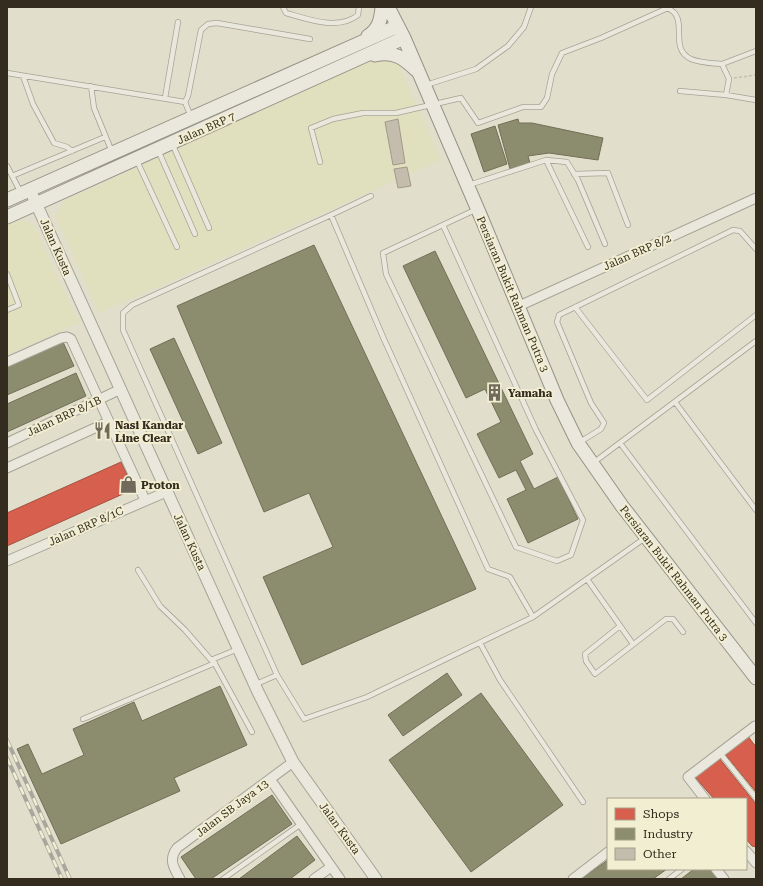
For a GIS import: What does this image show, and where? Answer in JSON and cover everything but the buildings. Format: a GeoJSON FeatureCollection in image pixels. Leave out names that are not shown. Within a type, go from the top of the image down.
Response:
{"type":"FeatureCollection","features":[{"type":"Feature","properties":{"kind":"main road"},"geometry":{"type":"LineString","coordinates":[[349,48],[377,28],[381,18],[382,7]]}},
{"type":"Feature","properties":{"kind":"main road","name":"Persiaran Bukit Rahman Putra 3"},"geometry":{"type":"LineString","coordinates":[[388,7],[404,38],[478,209],[557,400],[578,443],[646,537],[756,678]]}},
{"type":"Feature","properties":{"kind":"main road","name":"Jalan BRP 7"},"geometry":{"type":"LineString","coordinates":[[7,200],[398,26]]}},
{"type":"Feature","properties":{"kind":"main road","name":"Jalan BRP 7"},"geometry":{"type":"LineString","coordinates":[[7,217],[404,38]]}},
{"type":"Feature","properties":{"kind":"main road"},"geometry":{"type":"LineString","coordinates":[[360,59],[385,53],[395,54],[406,60],[422,80]]}},
{"type":"Feature","properties":{"kind":"street","name":"Jalan Kusta"},"geometry":{"type":"LineString","coordinates":[[26,192],[37,204],[254,685],[293,762],[376,879]]}},
{"type":"Feature","properties":{"kind":"street","name":"Jalan BRP 8/2"},"geometry":{"type":"LineString","coordinates":[[518,306],[756,198]]}},
{"type":"Feature","properties":{"kind":"street"},"geometry":{"type":"LineString","coordinates":[[7,362],[61,338],[67,337],[70,339],[145,500]]}},
{"type":"Feature","properties":{"kind":"street","name":"Jalan BRP 8/1B"},"geometry":{"type":"LineString","coordinates":[[7,443],[121,389]]}},
{"type":"Feature","properties":{"kind":"street"},"geometry":{"type":"LineString","coordinates":[[7,468],[108,422]]}},
{"type":"Feature","properties":{"kind":"street","name":"Jalan BRP 8/1C"},"geometry":{"type":"LineString","coordinates":[[7,561],[166,492]]}},
{"type":"Feature","properties":{"kind":"street"},"geometry":{"type":"LineString","coordinates":[[705,798],[688,777],[755,727]]}},
{"type":"Feature","properties":{"kind":"street","name":"Jalan SB Jaya 13"},"geometry":{"type":"LineString","coordinates":[[180,879],[172,863],[172,855],[177,848],[293,762]]}},
{"type":"Feature","properties":{"kind":"street"},"geometry":{"type":"LineString","coordinates":[[270,779],[330,867],[340,879]]}},
{"type":"Feature","properties":{"kind":"street"},"geometry":{"type":"LineString","coordinates":[[747,852],[755,862]]}},
{"type":"Feature","properties":{"kind":"street"},"geometry":{"type":"LineString","coordinates":[[573,879],[607,853]]}},
{"type":"Feature","properties":{"kind":"street"},"geometry":{"type":"LineString","coordinates":[[314,879],[330,867]]}},
{"type":"Feature","properties":{"kind":"street"},"geometry":{"type":"LineString","coordinates":[[717,870],[724,879]]}},
{"type":"Feature","properties":{"kind":"lane"},"geometry":{"type":"LineString","coordinates":[[283,7],[286,13],[326,23],[353,19],[358,15],[359,7]]}},
{"type":"Feature","properties":{"kind":"lane"},"geometry":{"type":"LineString","coordinates":[[422,80],[476,69],[508,46],[524,27],[531,7]]}},
{"type":"Feature","properties":{"kind":"lane"},"geometry":{"type":"LineString","coordinates":[[320,162],[311,128],[332,119],[363,113],[396,113],[461,98],[478,123],[523,107],[541,107],[547,98],[552,74],[562,53],[601,38],[668,7],[674,11],[678,17],[680,44],[683,53],[695,60],[722,64],[756,51]]}},
{"type":"Feature","properties":{"kind":"lane"},"geometry":{"type":"LineString","coordinates":[[165,98],[178,22]]}},
{"type":"Feature","properties":{"kind":"lane"},"geometry":{"type":"LineString","coordinates":[[191,117],[185,102],[188,96],[201,30],[208,24],[217,23],[310,39]]}},
{"type":"Feature","properties":{"kind":"lane"},"geometry":{"type":"LineString","coordinates":[[722,64],[729,79],[726,95]]}},
{"type":"Feature","properties":{"kind":"lane"},"geometry":{"type":"LineString","coordinates":[[7,73],[185,102]]}},
{"type":"Feature","properties":{"kind":"lane"},"geometry":{"type":"LineString","coordinates":[[23,76],[33,104],[54,143],[67,147],[72,151]]}},
{"type":"Feature","properties":{"kind":"lane"},"geometry":{"type":"LineString","coordinates":[[91,86],[94,108],[113,153]]}},
{"type":"Feature","properties":{"kind":"lane"},"geometry":{"type":"LineString","coordinates":[[680,91],[726,95],[756,100]]}},
{"type":"Feature","properties":{"kind":"lane"},"geometry":{"type":"LineString","coordinates":[[12,176],[105,137]]}},
{"type":"Feature","properties":{"kind":"lane"},"geometry":{"type":"LineString","coordinates":[[172,143],[209,228]]}},
{"type":"Feature","properties":{"kind":"lane"},"geometry":{"type":"LineString","coordinates":[[158,150],[195,234]]}},
{"type":"Feature","properties":{"kind":"lane"},"geometry":{"type":"LineString","coordinates":[[137,159],[177,247]]}},
{"type":"Feature","properties":{"kind":"lane"},"geometry":{"type":"LineString","coordinates":[[467,185],[546,160],[567,162],[574,174],[605,244]]}},
{"type":"Feature","properties":{"kind":"lane"},"geometry":{"type":"LineString","coordinates":[[546,160],[588,247]]}},
{"type":"Feature","properties":{"kind":"lane"},"geometry":{"type":"LineString","coordinates":[[7,166],[12,176],[26,192]]}},
{"type":"Feature","properties":{"kind":"lane"},"geometry":{"type":"LineString","coordinates":[[574,174],[608,173],[628,225]]}},
{"type":"Feature","properties":{"kind":"lane"},"geometry":{"type":"LineString","coordinates":[[371,196],[132,305],[123,313],[123,330],[277,675],[304,719],[367,697],[533,617],[646,537]]}},
{"type":"Feature","properties":{"kind":"lane"},"geometry":{"type":"LineString","coordinates":[[443,225],[536,430],[584,520],[572,555],[558,561],[516,547],[386,274],[383,253],[443,225],[478,209]]}},
{"type":"Feature","properties":{"kind":"lane"},"geometry":{"type":"LineString","coordinates":[[331,215],[383,338],[488,569],[510,577],[533,617]]}},
{"type":"Feature","properties":{"kind":"lane"},"geometry":{"type":"LineString","coordinates":[[578,443],[601,430],[604,423],[591,403],[557,322],[558,315],[733,230],[740,231],[756,249]]}},
{"type":"Feature","properties":{"kind":"lane"},"geometry":{"type":"LineString","coordinates":[[7,274],[19,305],[7,310]]}},
{"type":"Feature","properties":{"kind":"lane"},"geometry":{"type":"LineString","coordinates":[[575,307],[647,400],[756,315]]}},
{"type":"Feature","properties":{"kind":"lane"},"geometry":{"type":"LineString","coordinates":[[592,464],[756,341]]}},
{"type":"Feature","properties":{"kind":"lane"},"geometry":{"type":"LineString","coordinates":[[675,402],[756,510]]}},
{"type":"Feature","properties":{"kind":"lane"},"geometry":{"type":"LineString","coordinates":[[620,443],[756,623]]}},
{"type":"Feature","properties":{"kind":"lane"},"geometry":{"type":"LineString","coordinates":[[138,570],[160,606],[186,630],[213,661],[252,732]]}},
{"type":"Feature","properties":{"kind":"lane"},"geometry":{"type":"LineString","coordinates":[[587,579],[633,644]]}},
{"type":"Feature","properties":{"kind":"lane"},"geometry":{"type":"LineString","coordinates":[[620,626],[585,654],[585,658],[595,674],[668,618],[675,620],[683,632]]}},
{"type":"Feature","properties":{"kind":"lane"},"geometry":{"type":"LineString","coordinates":[[480,642],[500,680],[583,802]]}},
{"type":"Feature","properties":{"kind":"lane"},"geometry":{"type":"LineString","coordinates":[[83,719],[238,649]]}},
{"type":"Feature","properties":{"kind":"lane"},"geometry":{"type":"LineString","coordinates":[[254,685],[277,675]]}},
{"type":"Feature","properties":{"kind":"lane"},"geometry":{"type":"LineString","coordinates":[[720,753],[756,798]]}},
{"type":"Feature","properties":{"kind":"lane"},"geometry":{"type":"LineString","coordinates":[[222,879],[301,824]]}},
{"type":"Feature","properties":{"kind":"lane"},"geometry":{"type":"LineString","coordinates":[[668,879],[681,870]]}},
{"type":"Feature","properties":{"kind":"path"},"geometry":{"type":"LineString","coordinates":[[729,79],[756,75]]}},
{"type":"Feature","properties":{"kind":"green space"},"geometry":{"type":"Polygon","coordinates":[[[375,58],[398,64],[441,160],[99,313],[55,216],[64,201],[375,58]]]}},
{"type":"Feature","properties":{"kind":"green space"},"geometry":{"type":"Polygon","coordinates":[[[20,220],[33,224],[79,323],[7,355],[7,226],[20,220]]]}},
{"type":"Feature","properties":{"kind":"railway"},"geometry":{"type":"LineString","coordinates":[[7,740],[70,879]]}},
{"type":"Feature","properties":{"kind":"railway"},"geometry":{"type":"LineString","coordinates":[[7,758],[62,879]]}},
{"type":"Feature","properties":{"kind":"place","name":"Yamaha"},"geometry":{"type":"Point","coordinates":[495,393]}},
{"type":"Feature","properties":{"kind":"place","name":"Nasi Kandar Line Clear"},"geometry":{"type":"Point","coordinates":[102,431]}},
{"type":"Feature","properties":{"kind":"place","name":"Proton"},"geometry":{"type":"Point","coordinates":[128,485]}}]}
